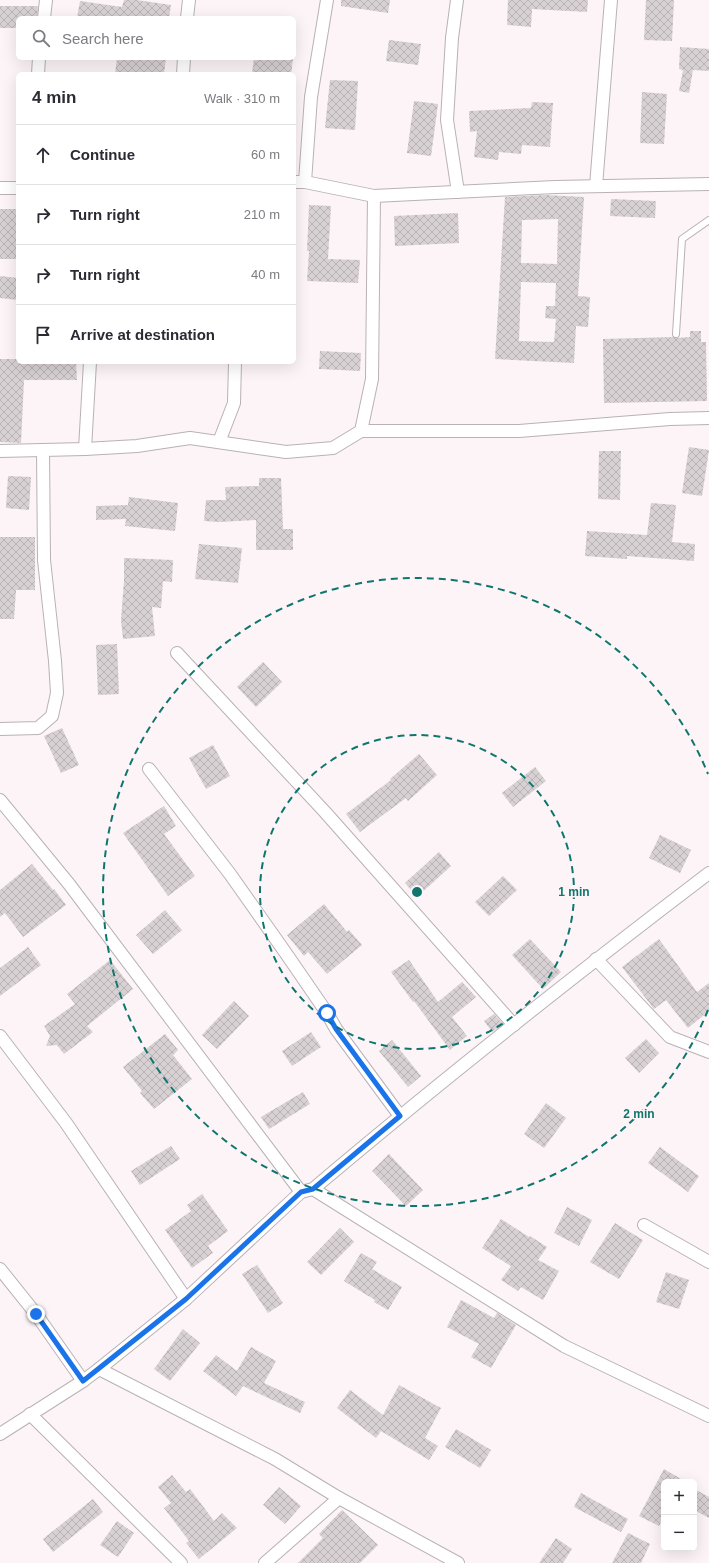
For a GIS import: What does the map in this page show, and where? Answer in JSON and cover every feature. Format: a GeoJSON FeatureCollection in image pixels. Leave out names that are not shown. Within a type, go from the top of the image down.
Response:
{"type":"FeatureCollection","features":[{"type":"Feature","properties":{"kind":"street"},"geometry":{"type":"LineString","coordinates":[[44,16],[46,0]]}},
{"type":"Feature","properties":{"kind":"street"},"geometry":{"type":"LineString","coordinates":[[187,16],[189,0]]}},
{"type":"Feature","properties":{"kind":"street"},"geometry":{"type":"LineString","coordinates":[[328,0],[311,97],[300,182],[374,196],[596,186],[709,184]]}},
{"type":"Feature","properties":{"kind":"street"},"geometry":{"type":"LineString","coordinates":[[457,0],[452,38],[447,120],[458,192]]}},
{"type":"Feature","properties":{"kind":"street"},"geometry":{"type":"LineString","coordinates":[[596,186],[612,0]]}},
{"type":"Feature","properties":{"kind":"street"},"geometry":{"type":"LineString","coordinates":[[38,72],[40,60]]}},
{"type":"Feature","properties":{"kind":"street"},"geometry":{"type":"LineString","coordinates":[[183,72],[184,60]]}},
{"type":"Feature","properties":{"kind":"street"},"geometry":{"type":"LineString","coordinates":[[0,188],[16,188]]}},
{"type":"Feature","properties":{"kind":"street"},"geometry":{"type":"LineString","coordinates":[[361,431],[372,379],[374,196]]}},
{"type":"Feature","properties":{"kind":"street"},"geometry":{"type":"LineString","coordinates":[[86,449],[90,364]]}},
{"type":"Feature","properties":{"kind":"street"},"geometry":{"type":"LineString","coordinates":[[220,442],[234,403],[235,364]]}},
{"type":"Feature","properties":{"kind":"street"},"geometry":{"type":"LineString","coordinates":[[0,452],[137,446],[190,438],[286,452],[333,448],[361,431],[519,431],[670,419],[709,418]]}},
{"type":"Feature","properties":{"kind":"street"},"geometry":{"type":"LineString","coordinates":[[0,729],[38,728],[52,716],[57,693],[44,560],[43,450]]}},
{"type":"Feature","properties":{"kind":"street"},"geometry":{"type":"LineString","coordinates":[[177,654],[325,812],[514,1025]]}},
{"type":"Feature","properties":{"kind":"street"},"geometry":{"type":"LineString","coordinates":[[149,768],[230,874],[286,952],[336,1029],[400,1116]]}},
{"type":"Feature","properties":{"kind":"street"},"geometry":{"type":"LineString","coordinates":[[0,800],[69,884],[301,1192]]}},
{"type":"Feature","properties":{"kind":"street"},"geometry":{"type":"LineString","coordinates":[[0,1434],[83,1381],[186,1299],[301,1192],[313,1189],[400,1116],[596,959],[709,873]]}},
{"type":"Feature","properties":{"kind":"street"},"geometry":{"type":"LineString","coordinates":[[596,959],[670,1037],[709,1052]]}},
{"type":"Feature","properties":{"kind":"street"},"geometry":{"type":"LineString","coordinates":[[0,1036],[66,1123],[186,1299]]}},
{"type":"Feature","properties":{"kind":"street"},"geometry":{"type":"LineString","coordinates":[[313,1189],[564,1346],[709,1416]]}},
{"type":"Feature","properties":{"kind":"street"},"geometry":{"type":"LineString","coordinates":[[644,1225],[709,1262]]}},
{"type":"Feature","properties":{"kind":"street"},"geometry":{"type":"LineString","coordinates":[[0,1269],[36,1314],[83,1381]]}},
{"type":"Feature","properties":{"kind":"street"},"geometry":{"type":"LineString","coordinates":[[98,1369],[275,1460],[339,1498],[458,1563]]}},
{"type":"Feature","properties":{"kind":"street"},"geometry":{"type":"LineString","coordinates":[[30,1414],[181,1563]]}},
{"type":"Feature","properties":{"kind":"street"},"geometry":{"type":"LineString","coordinates":[[266,1563],[339,1498]]}},
{"type":"Feature","properties":{"kind":"lane"},"geometry":{"type":"LineString","coordinates":[[676,334],[682,239],[709,220]]}},
{"type":"Feature","properties":{"kind":"building"},"geometry":{"type":"Polygon","coordinates":[[[124,0],[137,0],[171,5],[169,16],[77,16],[80,1],[122,7],[124,0]]]}},
{"type":"Feature","properties":{"kind":"building"},"geometry":{"type":"Polygon","coordinates":[[[341,0],[390,0],[388,13],[341,6],[341,0]]]}},
{"type":"Feature","properties":{"kind":"building"},"geometry":{"type":"Polygon","coordinates":[[[508,0],[588,0],[587,12],[532,9],[531,27],[507,25],[508,0]]]}},
{"type":"Feature","properties":{"kind":"building"},"geometry":{"type":"Polygon","coordinates":[[[646,0],[674,0],[672,41],[644,40],[646,0]]]}},
{"type":"Feature","properties":{"kind":"building"},"geometry":{"type":"Polygon","coordinates":[[[0,6],[38,6],[37,16],[16,16],[16,28],[0,28],[0,6]]]}},
{"type":"Feature","properties":{"kind":"building"},"geometry":{"type":"Polygon","coordinates":[[[389,40],[421,44],[418,65],[386,61],[389,40]]]}},
{"type":"Feature","properties":{"kind":"building"},"geometry":{"type":"Polygon","coordinates":[[[680,47],[709,49],[709,71],[693,70],[689,93],[679,91],[683,70],[679,69],[680,47]]]}},
{"type":"Feature","properties":{"kind":"building"},"geometry":{"type":"Polygon","coordinates":[[[117,60],[166,60],[164,72],[115,72],[117,60]]]}},
{"type":"Feature","properties":{"kind":"building"},"geometry":{"type":"Polygon","coordinates":[[[254,60],[293,60],[291,72],[252,72],[254,60]]]}},
{"type":"Feature","properties":{"kind":"building"},"geometry":{"type":"Polygon","coordinates":[[[330,80],[358,81],[355,130],[325,128],[330,80]]]}},
{"type":"Feature","properties":{"kind":"building"},"geometry":{"type":"Polygon","coordinates":[[[642,92],[667,94],[664,144],[640,143],[642,92]]]}},
{"type":"Feature","properties":{"kind":"building"},"geometry":{"type":"Polygon","coordinates":[[[414,101],[438,104],[431,156],[407,153],[414,101]]]}},
{"type":"Feature","properties":{"kind":"building"},"geometry":{"type":"Polygon","coordinates":[[[532,102],[553,103],[550,147],[522,145],[521,154],[499,152],[498,160],[474,157],[477,131],[470,132],[469,111],[531,108],[532,102]]]}},
{"type":"Feature","properties":{"kind":"building"},"geometry":{"type":"Polygon","coordinates":[[[546,195],[584,197],[578,296],[590,297],[588,327],[576,326],[574,363],[495,359],[505,197],[546,195]],[[558,219],[522,220],[521,263],[557,264],[558,219]],[[521,282],[519,341],[554,342],[556,319],[545,318],[546,306],[555,306],[556,283],[521,282]]]}},
{"type":"Feature","properties":{"kind":"building"},"geometry":{"type":"Polygon","coordinates":[[[611,199],[656,201],[655,218],[610,216],[611,199]]]}},
{"type":"Feature","properties":{"kind":"building"},"geometry":{"type":"Polygon","coordinates":[[[309,205],[331,206],[328,259],[360,260],[358,283],[307,281],[309,251],[307,251],[309,205]]]}},
{"type":"Feature","properties":{"kind":"building"},"geometry":{"type":"Polygon","coordinates":[[[0,209],[16,209],[16,259],[0,259],[0,209]]]}},
{"type":"Feature","properties":{"kind":"building"},"geometry":{"type":"Polygon","coordinates":[[[458,213],[459,243],[395,246],[394,216],[458,213]]]}},
{"type":"Feature","properties":{"kind":"building"},"geometry":{"type":"Polygon","coordinates":[[[0,276],[16,278],[16,300],[0,298],[0,276]]]}},
{"type":"Feature","properties":{"kind":"building"},"geometry":{"type":"Polygon","coordinates":[[[690,331],[701,331],[701,342],[706,342],[707,401],[604,403],[603,339],[690,337],[690,331]]]}},
{"type":"Feature","properties":{"kind":"building"},"geometry":{"type":"Polygon","coordinates":[[[320,351],[361,353],[360,371],[319,369],[320,351]]]}},
{"type":"Feature","properties":{"kind":"building"},"geometry":{"type":"Polygon","coordinates":[[[0,359],[16,359],[16,364],[76,364],[77,380],[24,380],[21,443],[0,442],[0,359]]]}},
{"type":"Feature","properties":{"kind":"building"},"geometry":{"type":"Polygon","coordinates":[[[689,447],[709,450],[702,496],[682,493],[689,447]]]}},
{"type":"Feature","properties":{"kind":"building"},"geometry":{"type":"Polygon","coordinates":[[[599,451],[621,451],[620,500],[598,499],[599,451]]]}},
{"type":"Feature","properties":{"kind":"building"},"geometry":{"type":"Polygon","coordinates":[[[8,476],[31,477],[29,510],[6,508],[8,476]]]}},
{"type":"Feature","properties":{"kind":"building"},"geometry":{"type":"Polygon","coordinates":[[[259,478],[281,478],[283,529],[293,529],[293,550],[256,550],[256,520],[219,522],[204,521],[206,500],[226,500],[225,487],[259,486],[259,478]]]}},
{"type":"Feature","properties":{"kind":"building"},"geometry":{"type":"Polygon","coordinates":[[[129,497],[178,503],[175,531],[125,526],[126,519],[96,520],[96,506],[128,505],[129,497]]]}},
{"type":"Feature","properties":{"kind":"building"},"geometry":{"type":"Polygon","coordinates":[[[651,503],[676,505],[672,542],[695,544],[694,561],[627,556],[627,559],[585,556],[587,531],[647,535],[651,503]]]}},
{"type":"Feature","properties":{"kind":"building"},"geometry":{"type":"Polygon","coordinates":[[[0,537],[35,537],[35,590],[16,590],[14,619],[0,619],[0,537]]]}},
{"type":"Feature","properties":{"kind":"building"},"geometry":{"type":"Polygon","coordinates":[[[199,544],[242,548],[238,583],[195,579],[199,544]]]}},
{"type":"Feature","properties":{"kind":"building"},"geometry":{"type":"Polygon","coordinates":[[[124,558],[173,560],[172,582],[163,581],[161,608],[152,607],[155,636],[123,639],[121,620],[124,558]]]}},
{"type":"Feature","properties":{"kind":"building"},"geometry":{"type":"Polygon","coordinates":[[[117,644],[119,694],[98,695],[96,645],[117,644]]]}},
{"type":"Feature","properties":{"kind":"building"},"geometry":{"type":"Polygon","coordinates":[[[263,662],[282,682],[256,707],[237,687],[263,662]]]}},
{"type":"Feature","properties":{"kind":"building"},"geometry":{"type":"Polygon","coordinates":[[[62,728],[79,765],[61,773],[44,736],[62,728]]]}},
{"type":"Feature","properties":{"kind":"building"},"geometry":{"type":"Polygon","coordinates":[[[213,745],[230,776],[206,789],[189,758],[213,745]]]}},
{"type":"Feature","properties":{"kind":"building"},"geometry":{"type":"Polygon","coordinates":[[[419,754],[437,775],[408,801],[406,798],[360,832],[346,814],[391,780],[390,779],[419,754]]]}},
{"type":"Feature","properties":{"kind":"building"},"geometry":{"type":"Polygon","coordinates":[[[535,767],[546,781],[513,807],[502,793],[535,767]]]}},
{"type":"Feature","properties":{"kind":"building"},"geometry":{"type":"Polygon","coordinates":[[[164,806],[176,826],[164,834],[195,876],[168,896],[123,833],[164,806]]]}},
{"type":"Feature","properties":{"kind":"building"},"geometry":{"type":"Polygon","coordinates":[[[660,835],[691,850],[680,873],[649,858],[660,835]]]}},
{"type":"Feature","properties":{"kind":"building"},"geometry":{"type":"Polygon","coordinates":[[[439,852],[451,866],[417,897],[405,883],[439,852]]]}},
{"type":"Feature","properties":{"kind":"building"},"geometry":{"type":"Polygon","coordinates":[[[32,864],[66,905],[23,937],[5,913],[0,917],[0,890],[32,864]]]}},
{"type":"Feature","properties":{"kind":"building"},"geometry":{"type":"Polygon","coordinates":[[[503,876],[517,890],[489,916],[475,902],[503,876]]]}},
{"type":"Feature","properties":{"kind":"building"},"geometry":{"type":"Polygon","coordinates":[[[324,904],[347,932],[349,930],[362,945],[327,974],[308,952],[304,956],[287,935],[324,904]]]}},
{"type":"Feature","properties":{"kind":"building"},"geometry":{"type":"Polygon","coordinates":[[[165,910],[182,930],[153,954],[136,935],[165,910]]]}},
{"type":"Feature","properties":{"kind":"building"},"geometry":{"type":"Polygon","coordinates":[[[530,939],[561,972],[543,989],[512,955],[530,939]]]}},
{"type":"Feature","properties":{"kind":"building"},"geometry":{"type":"Polygon","coordinates":[[[659,939],[697,992],[709,983],[709,1011],[688,1028],[666,1000],[654,1009],[622,967],[659,939]]]}},
{"type":"Feature","properties":{"kind":"building"},"geometry":{"type":"Polygon","coordinates":[[[28,947],[41,965],[0,996],[0,968],[28,947]]]}},
{"type":"Feature","properties":{"kind":"building"},"geometry":{"type":"Polygon","coordinates":[[[110,960],[133,989],[87,1026],[93,1032],[64,1054],[57,1045],[46,1046],[50,1036],[44,1026],[75,1004],[67,994],[110,960]]]}},
{"type":"Feature","properties":{"kind":"building"},"geometry":{"type":"Polygon","coordinates":[[[409,960],[438,1002],[462,982],[476,997],[452,1017],[467,1036],[450,1050],[391,972],[409,960]]]}},
{"type":"Feature","properties":{"kind":"building"},"geometry":{"type":"Polygon","coordinates":[[[234,1001],[249,1016],[217,1049],[202,1035],[234,1001]]]}},
{"type":"Feature","properties":{"kind":"building"},"geometry":{"type":"Polygon","coordinates":[[[494,1014],[503,1024],[492,1032],[484,1021],[494,1014]]]}},
{"type":"Feature","properties":{"kind":"building"},"geometry":{"type":"Polygon","coordinates":[[[311,1032],[321,1047],[292,1066],[282,1051],[311,1032]]]}},
{"type":"Feature","properties":{"kind":"building"},"geometry":{"type":"Polygon","coordinates":[[[165,1034],[178,1050],[173,1055],[192,1079],[154,1109],[140,1093],[142,1091],[123,1067],[165,1034]]]}},
{"type":"Feature","properties":{"kind":"building"},"geometry":{"type":"Polygon","coordinates":[[[646,1039],[659,1053],[639,1073],[625,1058],[646,1039]]]}},
{"type":"Feature","properties":{"kind":"building"},"geometry":{"type":"Polygon","coordinates":[[[392,1040],[421,1076],[408,1087],[379,1051],[392,1040]]]}},
{"type":"Feature","properties":{"kind":"building"},"geometry":{"type":"Polygon","coordinates":[[[303,1092],[310,1104],[269,1129],[261,1117],[303,1092]]]}},
{"type":"Feature","properties":{"kind":"building"},"geometry":{"type":"Polygon","coordinates":[[[546,1103],[566,1118],[544,1148],[524,1134],[546,1103]]]}},
{"type":"Feature","properties":{"kind":"building"},"geometry":{"type":"Polygon","coordinates":[[[171,1146],[180,1159],[140,1185],[131,1171],[171,1146]]]}},
{"type":"Feature","properties":{"kind":"building"},"geometry":{"type":"Polygon","coordinates":[[[660,1147],[699,1176],[688,1192],[648,1163],[660,1147]]]}},
{"type":"Feature","properties":{"kind":"building"},"geometry":{"type":"Polygon","coordinates":[[[389,1154],[423,1190],[406,1206],[372,1171],[389,1154]]]}},
{"type":"Feature","properties":{"kind":"building"},"geometry":{"type":"Polygon","coordinates":[[[202,1194],[228,1231],[208,1246],[213,1253],[192,1268],[165,1230],[191,1211],[187,1205],[202,1194]]]}},
{"type":"Feature","properties":{"kind":"building"},"geometry":{"type":"Polygon","coordinates":[[[567,1207],[592,1220],[579,1246],[554,1233],[567,1207]]]}},
{"type":"Feature","properties":{"kind":"building"},"geometry":{"type":"Polygon","coordinates":[[[501,1219],[547,1247],[538,1260],[559,1271],[543,1300],[521,1287],[518,1291],[501,1280],[511,1266],[482,1248],[501,1219]]]}},
{"type":"Feature","properties":{"kind":"building"},"geometry":{"type":"Polygon","coordinates":[[[615,1223],[643,1240],[619,1279],[590,1262],[615,1223]]]}},
{"type":"Feature","properties":{"kind":"building"},"geometry":{"type":"Polygon","coordinates":[[[340,1228],[354,1242],[321,1275],[307,1262],[340,1228]]]}},
{"type":"Feature","properties":{"kind":"building"},"geometry":{"type":"Polygon","coordinates":[[[361,1253],[377,1262],[372,1269],[402,1287],[388,1310],[344,1281],[361,1253]]]}},
{"type":"Feature","properties":{"kind":"building"},"geometry":{"type":"Polygon","coordinates":[[[257,1265],[283,1303],[268,1313],[242,1274],[257,1265]]]}},
{"type":"Feature","properties":{"kind":"building"},"geometry":{"type":"Polygon","coordinates":[[[666,1272],[689,1280],[679,1309],[656,1302],[666,1272]]]}},
{"type":"Feature","properties":{"kind":"building"},"geometry":{"type":"Polygon","coordinates":[[[461,1300],[494,1318],[497,1313],[516,1325],[491,1368],[471,1357],[479,1344],[447,1327],[461,1300]]]}},
{"type":"Feature","properties":{"kind":"building"},"geometry":{"type":"Polygon","coordinates":[[[183,1329],[200,1343],[170,1381],[154,1369],[183,1329]]]}},
{"type":"Feature","properties":{"kind":"building"},"geometry":{"type":"Polygon","coordinates":[[[251,1347],[276,1361],[264,1383],[305,1402],[300,1413],[243,1386],[236,1396],[203,1371],[216,1355],[237,1371],[251,1347]]]}},
{"type":"Feature","properties":{"kind":"building"},"geometry":{"type":"Polygon","coordinates":[[[399,1385],[441,1408],[425,1438],[438,1446],[429,1460],[381,1431],[376,1438],[337,1408],[350,1390],[383,1415],[399,1385]]]}},
{"type":"Feature","properties":{"kind":"building"},"geometry":{"type":"Polygon","coordinates":[[[456,1429],[491,1450],[480,1468],[445,1447],[456,1429]]]}},
{"type":"Feature","properties":{"kind":"building"},"geometry":{"type":"Polygon","coordinates":[[[664,1469],[681,1479],[661,1479],[661,1522],[659,1526],[639,1516],[664,1469]]]}},
{"type":"Feature","properties":{"kind":"building"},"geometry":{"type":"Polygon","coordinates":[[[172,1475],[186,1492],[190,1489],[214,1521],[222,1513],[237,1528],[199,1559],[186,1543],[189,1541],[164,1508],[171,1503],[158,1487],[172,1475]]]}},
{"type":"Feature","properties":{"kind":"building"},"geometry":{"type":"Polygon","coordinates":[[[279,1487],[301,1506],[285,1524],[263,1505],[279,1487]]]}},
{"type":"Feature","properties":{"kind":"building"},"geometry":{"type":"Polygon","coordinates":[[[697,1491],[709,1497],[709,1518],[697,1512],[697,1491]]]}},
{"type":"Feature","properties":{"kind":"building"},"geometry":{"type":"Polygon","coordinates":[[[581,1493],[628,1519],[621,1532],[574,1507],[581,1493]]]}},
{"type":"Feature","properties":{"kind":"building"},"geometry":{"type":"Polygon","coordinates":[[[93,1499],[103,1512],[53,1552],[43,1539],[93,1499]]]}},
{"type":"Feature","properties":{"kind":"building"},"geometry":{"type":"Polygon","coordinates":[[[342,1510],[378,1545],[360,1563],[298,1563],[323,1538],[319,1534],[342,1510]]]}},
{"type":"Feature","properties":{"kind":"building"},"geometry":{"type":"Polygon","coordinates":[[[117,1521],[134,1533],[118,1557],[100,1545],[117,1521]]]}},
{"type":"Feature","properties":{"kind":"building"},"geometry":{"type":"Polygon","coordinates":[[[628,1533],[650,1544],[641,1563],[612,1563],[628,1533]]]}},
{"type":"Feature","properties":{"kind":"building"},"geometry":{"type":"Polygon","coordinates":[[[556,1538],[572,1549],[563,1563],[539,1563],[556,1538]]]}},
{"type":"Feature","properties":{"kind":"route"},"geometry":{"type":"LineString","coordinates":[[36,1314],[83,1381],[186,1299],[301,1192],[313,1189],[400,1116],[336,1029],[327,1013]]}}]}
